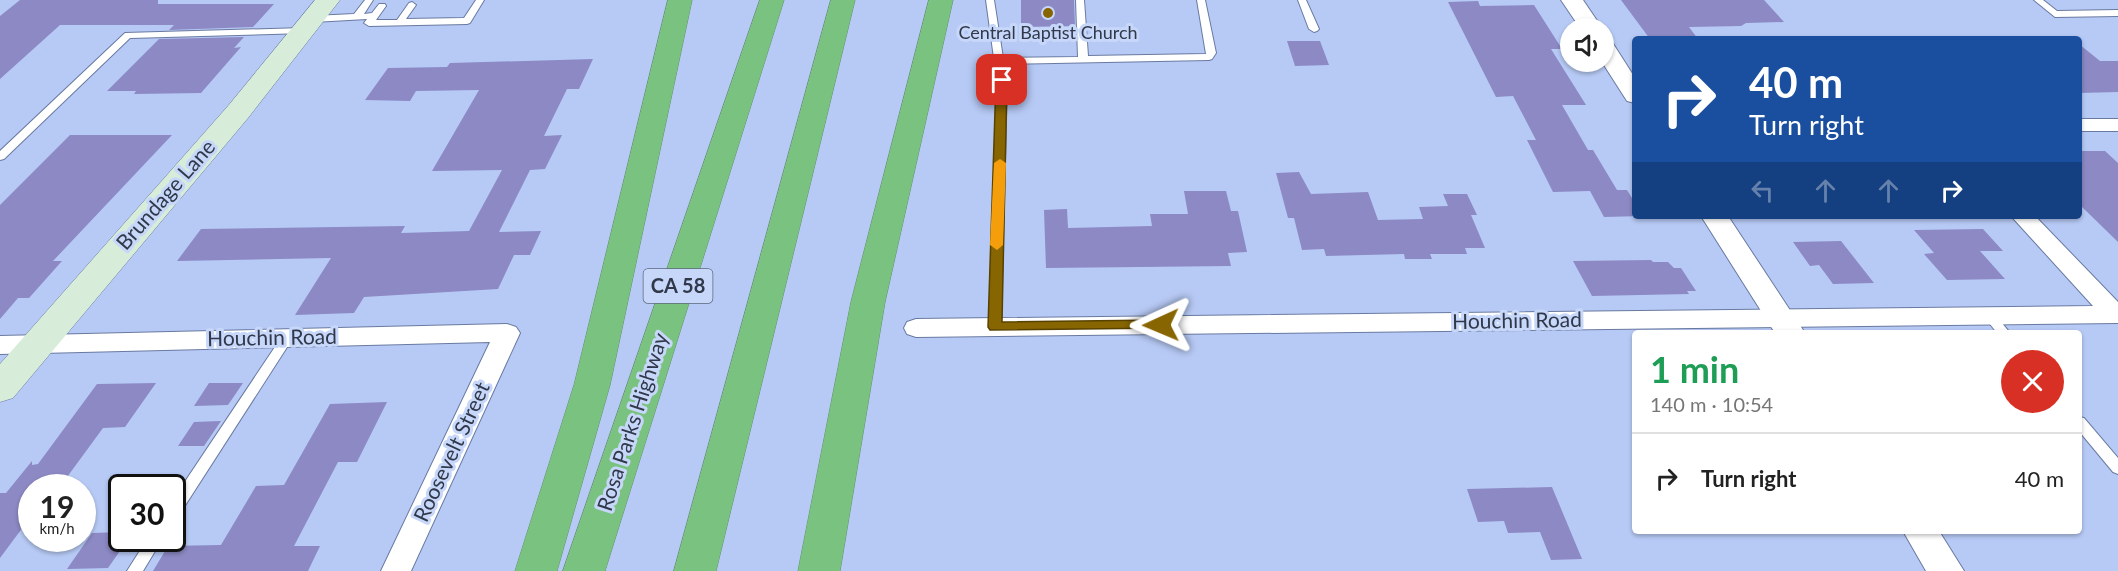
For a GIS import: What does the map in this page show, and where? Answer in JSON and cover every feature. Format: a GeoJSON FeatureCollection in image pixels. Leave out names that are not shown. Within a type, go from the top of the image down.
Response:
{"type":"FeatureCollection","features":[{"type":"Feature","properties":{"kind":"highway"},"geometry":{"type":"LineString","coordinates":[[536,571],[592,385],[680,0]]}},
{"type":"Feature","properties":{"kind":"highway","name":"Rosa Parks Highway"},"geometry":{"type":"LineString","coordinates":[[584,571],[772,0]]}},
{"type":"Feature","properties":{"kind":"highway"},"geometry":{"type":"LineString","coordinates":[[695,571],[843,0]]}},
{"type":"Feature","properties":{"kind":"highway"},"geometry":{"type":"LineString","coordinates":[[819,571],[868,302],[941,0]]}},
{"type":"Feature","properties":{"kind":"main road","name":"Brundage Lane"},"geometry":{"type":"LineString","coordinates":[[0,388],[238,111],[315,17]]}},
{"type":"Feature","properties":{"kind":"street"},"geometry":{"type":"LineString","coordinates":[[1572,0],[1584,18]]}},
{"type":"Feature","properties":{"kind":"street"},"geometry":{"type":"LineString","coordinates":[[1614,63],[1632,91]]}},
{"type":"Feature","properties":{"kind":"street"},"geometry":{"type":"LineString","coordinates":[[2082,125],[2118,125]]}},
{"type":"Feature","properties":{"kind":"street"},"geometry":{"type":"LineString","coordinates":[[1716,219],[1785,325]]}},
{"type":"Feature","properties":{"kind":"street"},"geometry":{"type":"LineString","coordinates":[[2025,219],[2116,314]]}},
{"type":"Feature","properties":{"kind":"street","name":"Houchin Road"},"geometry":{"type":"LineString","coordinates":[[916,328],[1997,324],[2116,314]]}},
{"type":"Feature","properties":{"kind":"street","name":"Houchin Road"},"geometry":{"type":"LineString","coordinates":[[0,345],[507,333]]}},
{"type":"Feature","properties":{"kind":"street","name":"Roosevelt Street"},"geometry":{"type":"LineString","coordinates":[[396,571],[507,333]]}},
{"type":"Feature","properties":{"kind":"street"},"geometry":{"type":"LineString","coordinates":[[1922,534],[1946,571]]}},
{"type":"Feature","properties":{"kind":"lane"},"geometry":{"type":"LineString","coordinates":[[357,17],[369,0]]}},
{"type":"Feature","properties":{"kind":"lane"},"geometry":{"type":"LineString","coordinates":[[382,6],[369,23],[467,21],[480,0]]}},
{"type":"Feature","properties":{"kind":"lane"},"geometry":{"type":"LineString","coordinates":[[990,0],[1002,80],[995,327]]}},
{"type":"Feature","properties":{"kind":"lane"},"geometry":{"type":"LineString","coordinates":[[1080,0],[1083,60]]}},
{"type":"Feature","properties":{"kind":"lane"},"geometry":{"type":"LineString","coordinates":[[998,61],[1209,57],[1211,53],[1201,0]]}},
{"type":"Feature","properties":{"kind":"lane"},"geometry":{"type":"LineString","coordinates":[[1302,0],[1314,29]]}},
{"type":"Feature","properties":{"kind":"lane"},"geometry":{"type":"LineString","coordinates":[[2038,0],[2055,14],[2118,13]]}},
{"type":"Feature","properties":{"kind":"lane"},"geometry":{"type":"LineString","coordinates":[[400,22],[412,5]]}},
{"type":"Feature","properties":{"kind":"lane"},"geometry":{"type":"LineString","coordinates":[[0,157],[128,35],[315,17],[375,16]]}},
{"type":"Feature","properties":{"kind":"lane"},"geometry":{"type":"LineString","coordinates":[[186,493],[287,338]]}},
{"type":"Feature","properties":{"kind":"lane"},"geometry":{"type":"LineString","coordinates":[[2082,426],[2118,468]]}},
{"type":"Feature","properties":{"kind":"lane"},"geometry":{"type":"LineString","coordinates":[[135,571],[147,552]]}},
{"type":"Feature","properties":{"kind":"building"},"geometry":{"type":"Polygon","coordinates":[[[20,0],[158,0],[158,4],[274,4],[253,27],[169,30],[174,25],[60,25],[0,79],[0,16],[20,0]]]}},
{"type":"Feature","properties":{"kind":"building","name":"Central Baptist Church"},"geometry":{"type":"Polygon","coordinates":[[[1021,0],[1074,0],[1075,26],[1021,27],[1021,0]]]}},
{"type":"Feature","properties":{"kind":"building"},"geometry":{"type":"Polygon","coordinates":[[[1621,0],[1764,0],[1784,22],[1689,27],[1696,36],[1648,36],[1621,0]]]}},
{"type":"Feature","properties":{"kind":"building"},"geometry":{"type":"Polygon","coordinates":[[[1478,1],[1480,6],[1534,5],[1560,46],[1560,49],[1551,49],[1560,63],[1560,72],[1565,72],[1586,105],[1562,105],[1588,150],[1593,150],[1617,190],[1627,190],[1632,198],[1632,216],[1604,217],[1590,191],[1553,192],[1527,140],[1536,140],[1513,96],[1496,97],[1448,2],[1478,1]]]}},
{"type":"Feature","properties":{"kind":"building"},"geometry":{"type":"Polygon","coordinates":[[[244,37],[234,48],[241,47],[201,93],[134,94],[136,91],[107,91],[159,39],[244,37]]]}},
{"type":"Feature","properties":{"kind":"building"},"geometry":{"type":"Polygon","coordinates":[[[1287,41],[1320,41],[1329,65],[1295,66],[1287,41]]]}},
{"type":"Feature","properties":{"kind":"building"},"geometry":{"type":"Polygon","coordinates":[[[2082,46],[2100,61],[2118,61],[2118,92],[2082,93],[2082,46]]]}},
{"type":"Feature","properties":{"kind":"building"},"geometry":{"type":"Polygon","coordinates":[[[593,59],[579,89],[567,89],[544,136],[562,135],[545,169],[530,170],[499,232],[541,231],[530,255],[514,255],[498,289],[364,297],[354,313],[295,315],[331,258],[177,261],[201,229],[405,226],[401,233],[469,231],[502,170],[432,171],[479,90],[416,91],[410,101],[365,100],[388,68],[447,67],[450,63],[593,59]]]}},
{"type":"Feature","properties":{"kind":"building"},"geometry":{"type":"Polygon","coordinates":[[[70,135],[172,135],[53,261],[62,261],[29,298],[18,298],[0,319],[0,205],[70,135]]]}},
{"type":"Feature","properties":{"kind":"building"},"geometry":{"type":"Polygon","coordinates":[[[2082,151],[2105,151],[2118,163],[2118,242],[2082,207],[2082,151]]]}},
{"type":"Feature","properties":{"kind":"building"},"geometry":{"type":"Polygon","coordinates":[[[1299,172],[1311,194],[1368,192],[1378,220],[1423,219],[1419,207],[1448,206],[1443,194],[1467,194],[1477,215],[1471,215],[1485,248],[1465,248],[1467,254],[1430,254],[1432,259],[1405,259],[1404,254],[1326,256],[1324,249],[1302,250],[1294,218],[1288,218],[1276,173],[1299,172]]]}},
{"type":"Feature","properties":{"kind":"building"},"geometry":{"type":"Polygon","coordinates":[[[1184,191],[1226,191],[1231,211],[1238,211],[1247,252],[1228,253],[1231,266],[1046,268],[1044,210],[1067,209],[1068,228],[1152,226],[1150,214],[1188,214],[1184,191]]]}},
{"type":"Feature","properties":{"kind":"building"},"geometry":{"type":"Polygon","coordinates":[[[1983,229],[2003,251],[1980,251],[2005,279],[1947,280],[1924,254],[1934,253],[1914,230],[1983,229]]]}},
{"type":"Feature","properties":{"kind":"building"},"geometry":{"type":"Polygon","coordinates":[[[1841,241],[1874,283],[1833,284],[1819,265],[1810,266],[1793,242],[1841,241]]]}},
{"type":"Feature","properties":{"kind":"building"},"geometry":{"type":"Polygon","coordinates":[[[1651,260],[1668,262],[1674,268],[1681,268],[1696,291],[1687,291],[1689,294],[1592,296],[1573,261],[1651,260]]]}},
{"type":"Feature","properties":{"kind":"building"},"geometry":{"type":"Polygon","coordinates":[[[156,383],[125,427],[103,428],[69,474],[21,474],[32,461],[32,465],[38,464],[97,384],[156,383]]]}},
{"type":"Feature","properties":{"kind":"building"},"geometry":{"type":"Polygon","coordinates":[[[209,383],[243,383],[228,405],[194,406],[209,383]]]}},
{"type":"Feature","properties":{"kind":"building"},"geometry":{"type":"Polygon","coordinates":[[[387,402],[357,462],[338,462],[294,546],[320,546],[308,571],[153,571],[164,552],[186,552],[186,546],[221,545],[256,486],[284,485],[330,404],[387,402]]]}},
{"type":"Feature","properties":{"kind":"building"},"geometry":{"type":"Polygon","coordinates":[[[221,421],[204,446],[178,446],[194,422],[221,421]]]}},
{"type":"Feature","properties":{"kind":"building"},"geometry":{"type":"Polygon","coordinates":[[[18,478],[18,534],[0,558],[0,493],[6,493],[18,478]]]}},
{"type":"Feature","properties":{"kind":"building"},"geometry":{"type":"Polygon","coordinates":[[[1552,487],[1582,559],[1551,560],[1540,532],[1508,533],[1504,521],[1478,522],[1467,489],[1552,487]]]}},
{"type":"Feature","properties":{"kind":"building"},"geometry":{"type":"Polygon","coordinates":[[[108,532],[108,552],[119,552],[108,568],[67,569],[79,552],[96,552],[96,533],[108,532]]]}},
{"type":"Feature","properties":{"kind":"slow traffic"},"geometry":{"type":"LineString","coordinates":[[997,245],[1000,163]]}},
{"type":"Feature","properties":{"kind":"place","name":"Central Baptist Church"},"geometry":{"type":"Point","coordinates":[1048,13]}},
{"type":"Feature","properties":{"kind":"route"},"geometry":{"type":"LineString","coordinates":[[1002,80],[995,327],[1161,325]]}}]}
